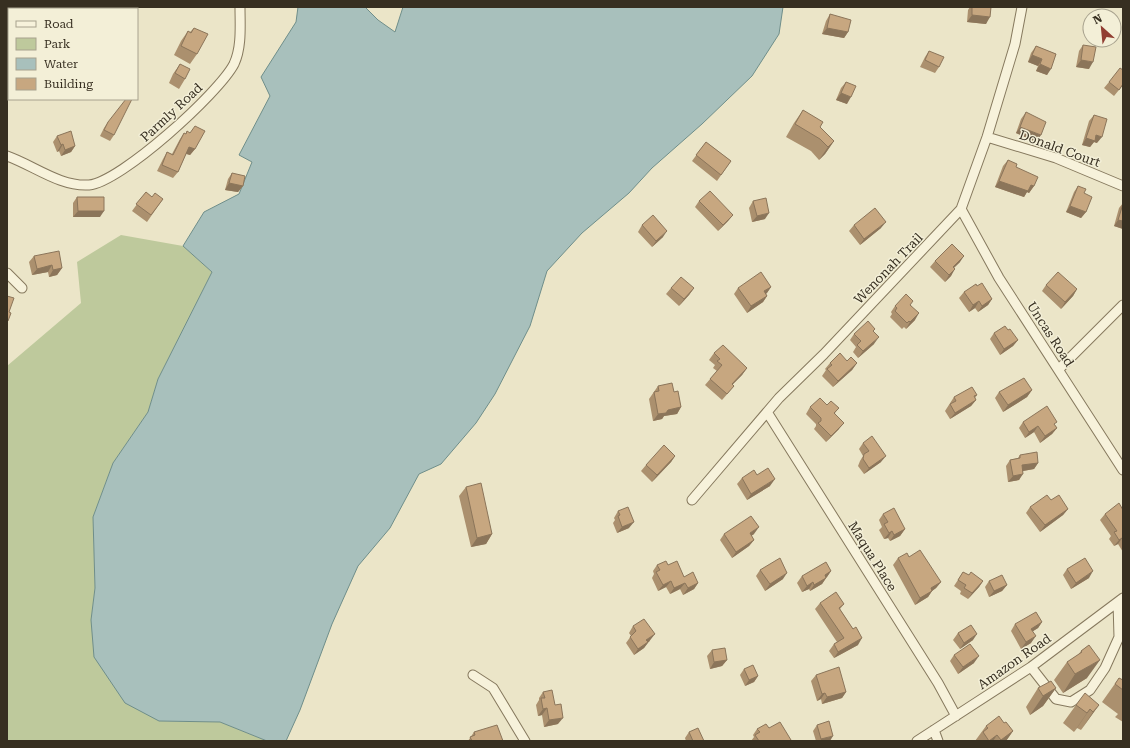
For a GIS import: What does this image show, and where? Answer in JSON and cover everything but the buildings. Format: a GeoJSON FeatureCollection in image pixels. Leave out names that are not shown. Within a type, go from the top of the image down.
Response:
{"type":"FeatureCollection","features":[{"type":"Feature","properties":{"kind":"street","name":"Wenonah Trail"},"geometry":{"type":"LineString","coordinates":[[692,500],[766,412],[835,343],[961,209],[987,137],[1015,44],[1022,7]]}},
{"type":"Feature","properties":{"kind":"street","name":"Parmly Road"},"geometry":{"type":"LineString","coordinates":[[7,156],[35,170],[67,181],[87,185],[97,184],[117,174],[160,143],[228,72],[238,50],[240,11]]}},
{"type":"Feature","properties":{"kind":"street","name":"Donald Court"},"geometry":{"type":"LineString","coordinates":[[987,137],[1056,158],[1123,186]]}},
{"type":"Feature","properties":{"kind":"street","name":"Uncas Road"},"geometry":{"type":"LineString","coordinates":[[961,209],[998,278],[1123,470]]}},
{"type":"Feature","properties":{"kind":"street"},"geometry":{"type":"LineString","coordinates":[[7,272],[22,288]]}},
{"type":"Feature","properties":{"kind":"street"},"geometry":{"type":"LineString","coordinates":[[1058,369],[1123,305]]}},
{"type":"Feature","properties":{"kind":"street","name":"Maqua Place"},"geometry":{"type":"LineString","coordinates":[[766,412],[938,683],[956,716]]}},
{"type":"Feature","properties":{"kind":"street"},"geometry":{"type":"LineString","coordinates":[[1031,667],[1056,699],[1072,702],[1090,690],[1105,668],[1119,637],[1120,600]]}},
{"type":"Feature","properties":{"kind":"street","name":"Amazon Road"},"geometry":{"type":"LineString","coordinates":[[917,741],[1031,667],[1120,600]]}},
{"type":"Feature","properties":{"kind":"street"},"geometry":{"type":"LineString","coordinates":[[473,675],[493,688],[525,741]]}},
{"type":"Feature","properties":{"kind":"street"},"geometry":{"type":"LineString","coordinates":[[934,730],[938,741]]}},
{"type":"Feature","properties":{"kind":"green space"},"geometry":{"type":"Polygon","coordinates":[[[121,235],[183,246],[212,272],[158,379],[148,412],[113,463],[93,517],[95,588],[91,620],[159,721],[220,722],[267,741],[7,741],[7,366],[81,303],[77,262],[121,235]]]}},
{"type":"Feature","properties":{"kind":"water"},"geometry":{"type":"Polygon","coordinates":[[[298,7],[365,7],[378,20],[395,32],[403,7],[783,7],[779,34],[752,76],[702,124],[652,168],[629,193],[582,233],[547,271],[530,326],[495,394],[476,423],[441,464],[419,474],[390,528],[358,566],[332,624],[300,710],[286,741],[267,741],[220,722],[159,721],[125,703],[94,657],[91,620],[95,588],[93,517],[113,463],[148,412],[158,379],[212,272],[183,246],[204,212],[239,194],[252,162],[239,155],[270,96],[261,77],[296,22],[298,7]]]}}]}
